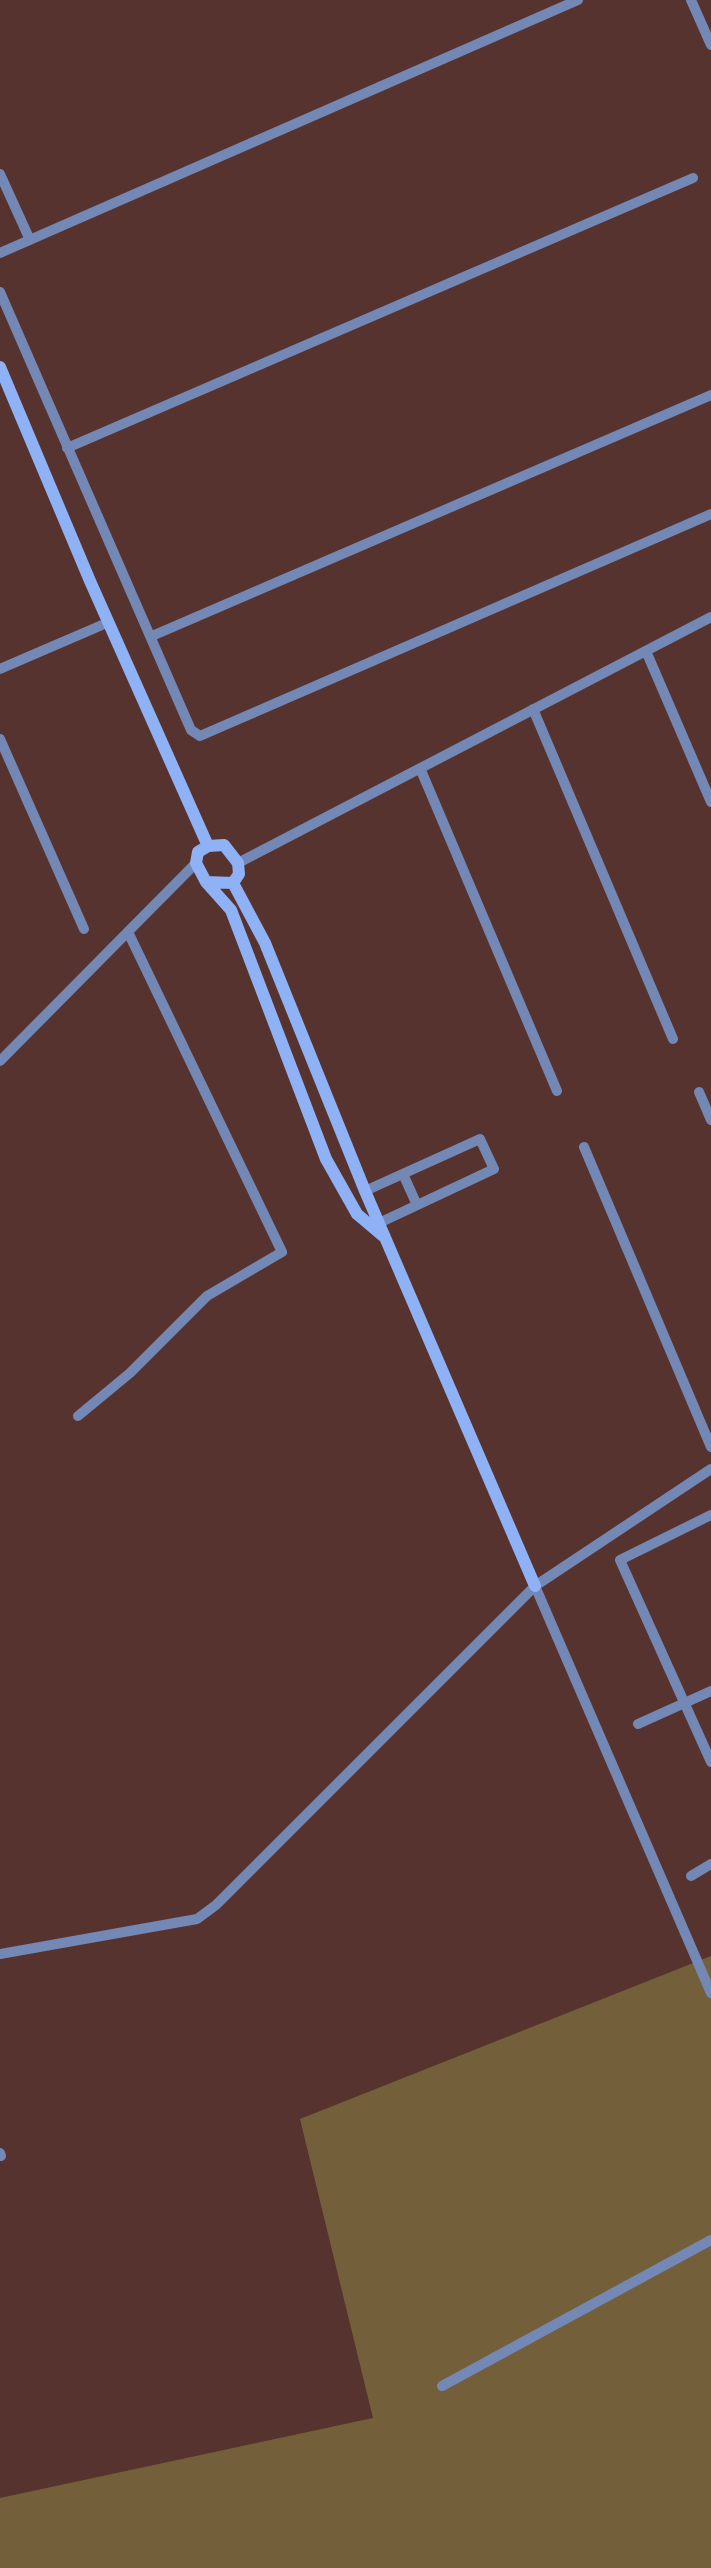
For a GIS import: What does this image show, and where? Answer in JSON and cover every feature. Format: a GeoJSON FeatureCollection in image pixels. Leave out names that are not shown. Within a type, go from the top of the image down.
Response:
{"type":"FeatureCollection","features":[{"type":"Feature","properties":{"kind":"street"},"geometry":{"type":"LineString","coordinates":[[0,254],[579,0]]}},
{"type":"Feature","properties":{"kind":"street"},"geometry":{"type":"LineString","coordinates":[[691,0],[711,45]]}},
{"type":"Feature","properties":{"kind":"street"},"geometry":{"type":"LineString","coordinates":[[0,174],[30,240]]}},
{"type":"Feature","properties":{"kind":"street"},"geometry":{"type":"LineString","coordinates":[[67,448],[693,178]]}},
{"type":"Feature","properties":{"kind":"street"},"geometry":{"type":"LineString","coordinates":[[0,292],[152,636],[191,730],[200,736],[711,514]]}},
{"type":"Feature","properties":{"kind":"street"},"geometry":{"type":"LineString","coordinates":[[0,367],[208,846]]}},
{"type":"Feature","properties":{"kind":"street"},"geometry":{"type":"LineString","coordinates":[[152,636],[711,395]]}},
{"type":"Feature","properties":{"kind":"street"},"geometry":{"type":"LineString","coordinates":[[238,863],[711,616]]}},
{"type":"Feature","properties":{"kind":"street"},"geometry":{"type":"LineString","coordinates":[[0,669],[109,622]]}},
{"type":"Feature","properties":{"kind":"street"},"geometry":{"type":"LineString","coordinates":[[646,651],[711,802]]}},
{"type":"Feature","properties":{"kind":"street"},"geometry":{"type":"LineString","coordinates":[[533,709],[673,1039]]}},
{"type":"Feature","properties":{"kind":"street"},"geometry":{"type":"LineString","coordinates":[[0,739],[84,929]]}},
{"type":"Feature","properties":{"kind":"street"},"geometry":{"type":"LineString","coordinates":[[420,768],[557,1091]]}},
{"type":"Feature","properties":{"kind":"street"},"geometry":{"type":"LineString","coordinates":[[0,1061],[196,863],[198,852],[208,846],[224,845],[238,863],[239,874],[233,882]]}},
{"type":"Feature","properties":{"kind":"street"},"geometry":{"type":"LineString","coordinates":[[196,863],[206,882],[231,910],[326,1159],[357,1214],[384,1236]]}},
{"type":"Feature","properties":{"kind":"street"},"geometry":{"type":"LineString","coordinates":[[206,882],[233,882]]}},
{"type":"Feature","properties":{"kind":"street"},"geometry":{"type":"LineString","coordinates":[[233,882],[264,943],[384,1236],[711,1993]]}},
{"type":"Feature","properties":{"kind":"street"},"geometry":{"type":"LineString","coordinates":[[78,1416],[130,1373],[207,1296],[282,1252],[128,932]]}},
{"type":"Feature","properties":{"kind":"street"},"geometry":{"type":"LineString","coordinates":[[699,1092],[711,1120]]}},
{"type":"Feature","properties":{"kind":"street"},"geometry":{"type":"LineString","coordinates":[[365,1191],[480,1139],[494,1169],[379,1223]]}},
{"type":"Feature","properties":{"kind":"street"},"geometry":{"type":"LineString","coordinates":[[584,1147],[711,1447]]}},
{"type":"Feature","properties":{"kind":"street"},"geometry":{"type":"LineString","coordinates":[[403,1174],[417,1205]]}},
{"type":"Feature","properties":{"kind":"street"},"geometry":{"type":"LineString","coordinates":[[0,1954],[197,1919],[216,1905],[535,1586],[711,1469]]}},
{"type":"Feature","properties":{"kind":"street"},"geometry":{"type":"LineString","coordinates":[[711,1515],[620,1560],[711,1762]]}},
{"type":"Feature","properties":{"kind":"street"},"geometry":{"type":"LineString","coordinates":[[638,1724],[711,1691]]}},
{"type":"Feature","properties":{"kind":"street"},"geometry":{"type":"LineString","coordinates":[[691,1876],[711,1864]]}},
{"type":"Feature","properties":{"kind":"street"},"geometry":{"type":"LineString","coordinates":[[442,2386],[711,2240]]}},
{"type":"Feature","properties":{"kind":"shaded area"},"geometry":{"type":"Polygon","coordinates":[[[711,1956],[711,2568],[0,2568],[0,2498],[373,2418],[300,2119],[711,1956]]]}}]}
